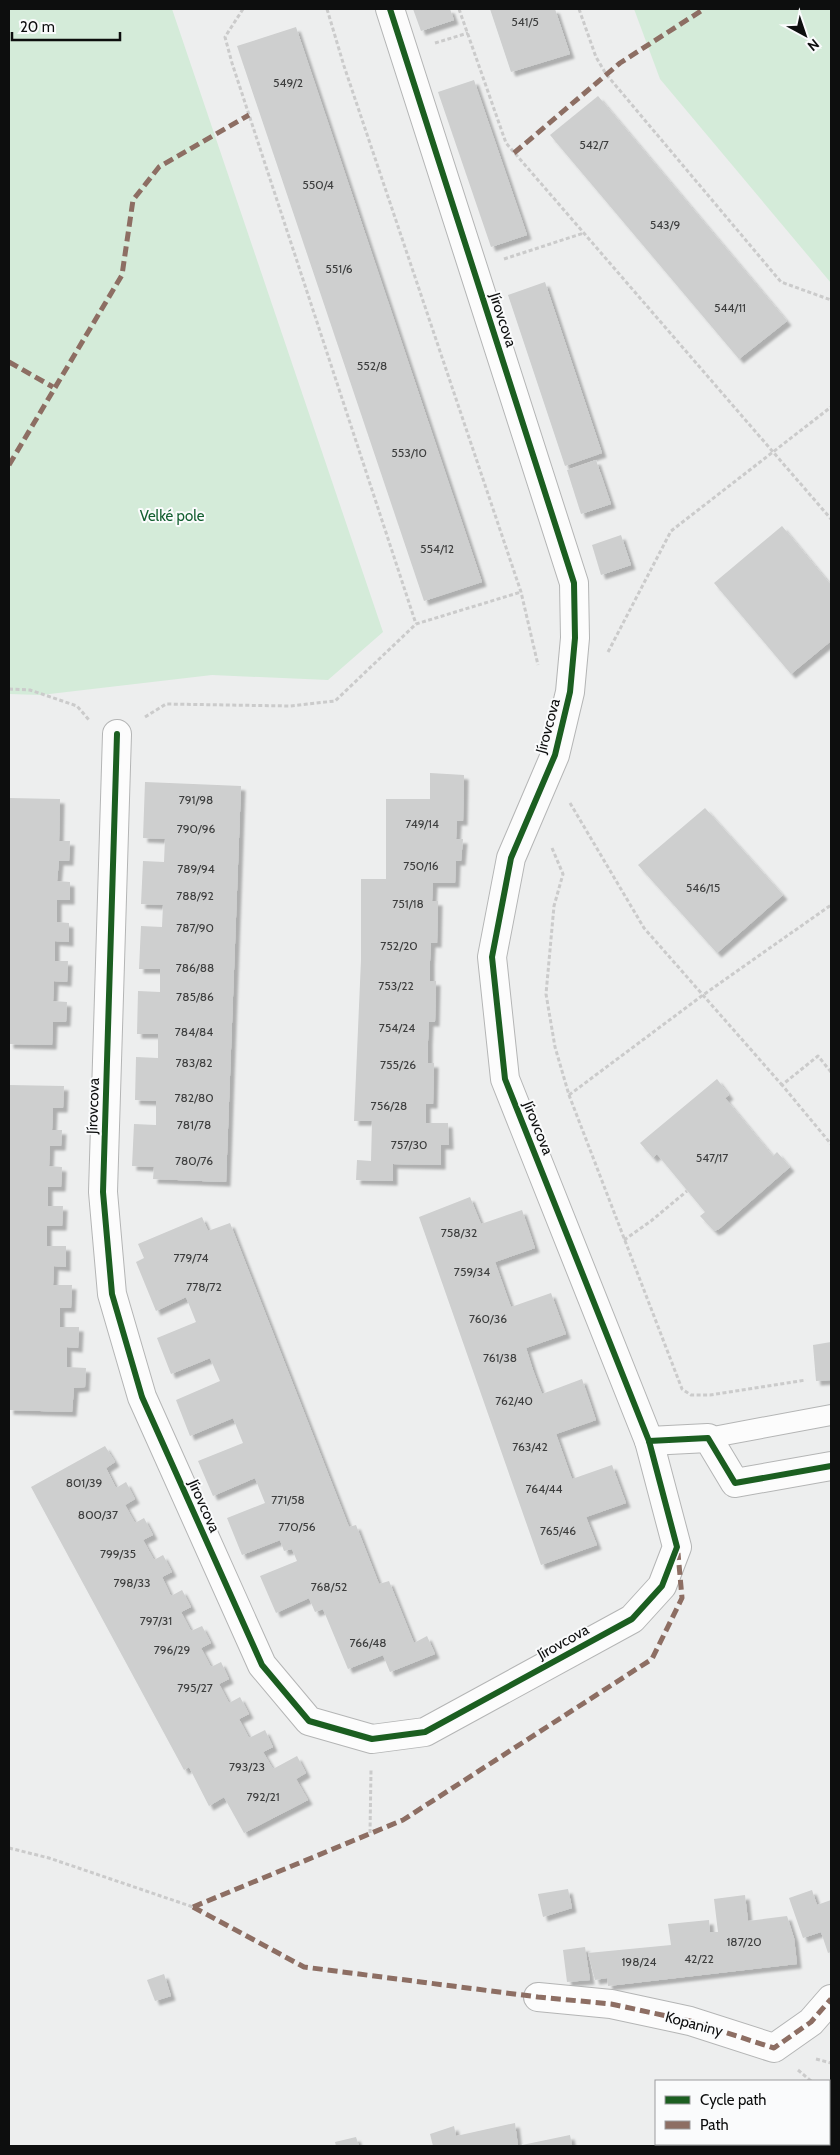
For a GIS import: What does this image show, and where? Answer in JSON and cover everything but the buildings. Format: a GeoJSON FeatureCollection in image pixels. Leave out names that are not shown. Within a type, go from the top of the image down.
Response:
{"type":"FeatureCollection","features":[{"type":"Feature","properties":{"kind":"street","name":"Jírovcova"},"geometry":{"type":"LineString","coordinates":[[116,734],[103,1192],[112,1294],[142,1396],[262,1665],[309,1721],[372,1740],[425,1732],[632,1619],[662,1586],[677,1547],[649,1440],[505,1079],[492,957],[510,858],[555,755],[570,692],[575,638],[574,583],[390,9]]}},
{"type":"Feature","properties":{"kind":"street"},"geometry":{"type":"LineString","coordinates":[[649,1440],[708,1438],[735,1483],[831,1466]]}},
{"type":"Feature","properties":{"kind":"street","name":"Kopaniny"},"geometry":{"type":"LineString","coordinates":[[538,1997],[620,2006],[690,2021],[774,2048],[812,2022],[831,1999]]}},
{"type":"Feature","properties":{"kind":"lane"},"geometry":{"type":"LineString","coordinates":[[708,1438],[831,1414]]}},
{"type":"Feature","properties":{"kind":"path"},"geometry":{"type":"LineString","coordinates":[[243,9],[225,37],[232,63],[416,624]]}},
{"type":"Feature","properties":{"kind":"path"},"geometry":{"type":"LineString","coordinates":[[327,9],[344,66],[521,592],[539,669]]}},
{"type":"Feature","properties":{"kind":"path"},"geometry":{"type":"LineString","coordinates":[[459,9],[506,143],[774,450],[831,519]]}},
{"type":"Feature","properties":{"kind":"path"},"geometry":{"type":"LineString","coordinates":[[579,9],[596,57],[606,74],[781,282],[831,300]]}},
{"type":"Feature","properties":{"kind":"path"},"geometry":{"type":"LineString","coordinates":[[533,250],[584,233]]}},
{"type":"Feature","properties":{"kind":"path"},"geometry":{"type":"LineString","coordinates":[[607,654],[671,531],[831,407]]}},
{"type":"Feature","properties":{"kind":"path"},"geometry":{"type":"LineString","coordinates":[[166,704],[290,706],[335,701],[416,624],[521,592]]}},
{"type":"Feature","properties":{"kind":"path"},"geometry":{"type":"LineString","coordinates":[[9,689],[30,690],[77,706],[92,723],[116,734]]}},
{"type":"Feature","properties":{"kind":"path"},"geometry":{"type":"LineString","coordinates":[[569,801],[644,928],[782,1084],[831,1144]]}},
{"type":"Feature","properties":{"kind":"path"},"geometry":{"type":"LineString","coordinates":[[551,845],[563,874],[554,906],[546,994],[555,1047],[569,1095],[682,1389],[691,1395],[710,1395],[806,1380]]}},
{"type":"Feature","properties":{"kind":"path"},"geometry":{"type":"LineString","coordinates":[[569,1095],[703,995],[831,905]]}},
{"type":"Feature","properties":{"kind":"path"},"geometry":{"type":"LineString","coordinates":[[782,1084],[818,1056],[831,1072]]}},
{"type":"Feature","properties":{"kind":"path"},"geometry":{"type":"LineString","coordinates":[[624,1240],[651,1221],[687,1191]]}},
{"type":"Feature","properties":{"kind":"path"},"geometry":{"type":"LineString","coordinates":[[370,1833],[372,1740]]}},
{"type":"Feature","properties":{"kind":"path"},"geometry":{"type":"LineString","coordinates":[[9,1848],[49,1858],[193,1907]]}},
{"type":"Feature","properties":{"kind":"green space","name":"Velké pole"},"geometry":{"type":"Polygon","coordinates":[[[9,9],[172,9],[383,632],[328,680],[212,675],[41,695],[9,694],[9,9]]]}},
{"type":"Feature","properties":{"kind":"green space"},"geometry":{"type":"Polygon","coordinates":[[[634,9],[831,9],[831,283],[660,79],[634,9]]]}},
{"type":"Feature","properties":{"kind":"marked path"},"geometry":{"type":"LineString","coordinates":[[514,153],[620,63],[704,9]]}},
{"type":"Feature","properties":{"kind":"marked path"},"geometry":{"type":"LineString","coordinates":[[9,465],[122,275],[133,200],[159,167],[249,115]]}},
{"type":"Feature","properties":{"kind":"marked path"},"geometry":{"type":"LineString","coordinates":[[9,362],[53,387]]}},
{"type":"Feature","properties":{"kind":"marked path"},"geometry":{"type":"LineString","coordinates":[[193,1907],[403,1820],[652,1659],[682,1598],[678,1553]]}},
{"type":"Feature","properties":{"kind":"marked path"},"geometry":{"type":"LineString","coordinates":[[193,1907],[304,1967],[538,1997],[611,2004],[690,2021],[774,2048],[811,2022],[831,1999]]}},
{"type":"Feature","properties":{"kind":"cycle path"},"geometry":{"type":"LineString","coordinates":[[117,734],[103,1192],[112,1294],[142,1397],[262,1665],[309,1721],[372,1739],[425,1732],[632,1619],[662,1586],[677,1547],[649,1441],[505,1079],[492,957],[511,858],[555,755],[570,692],[575,638],[574,583],[390,9]]}},
{"type":"Feature","properties":{"kind":"cycle path"},"geometry":{"type":"LineString","coordinates":[[649,1441],[708,1438],[735,1483],[831,1466]]}}]}
